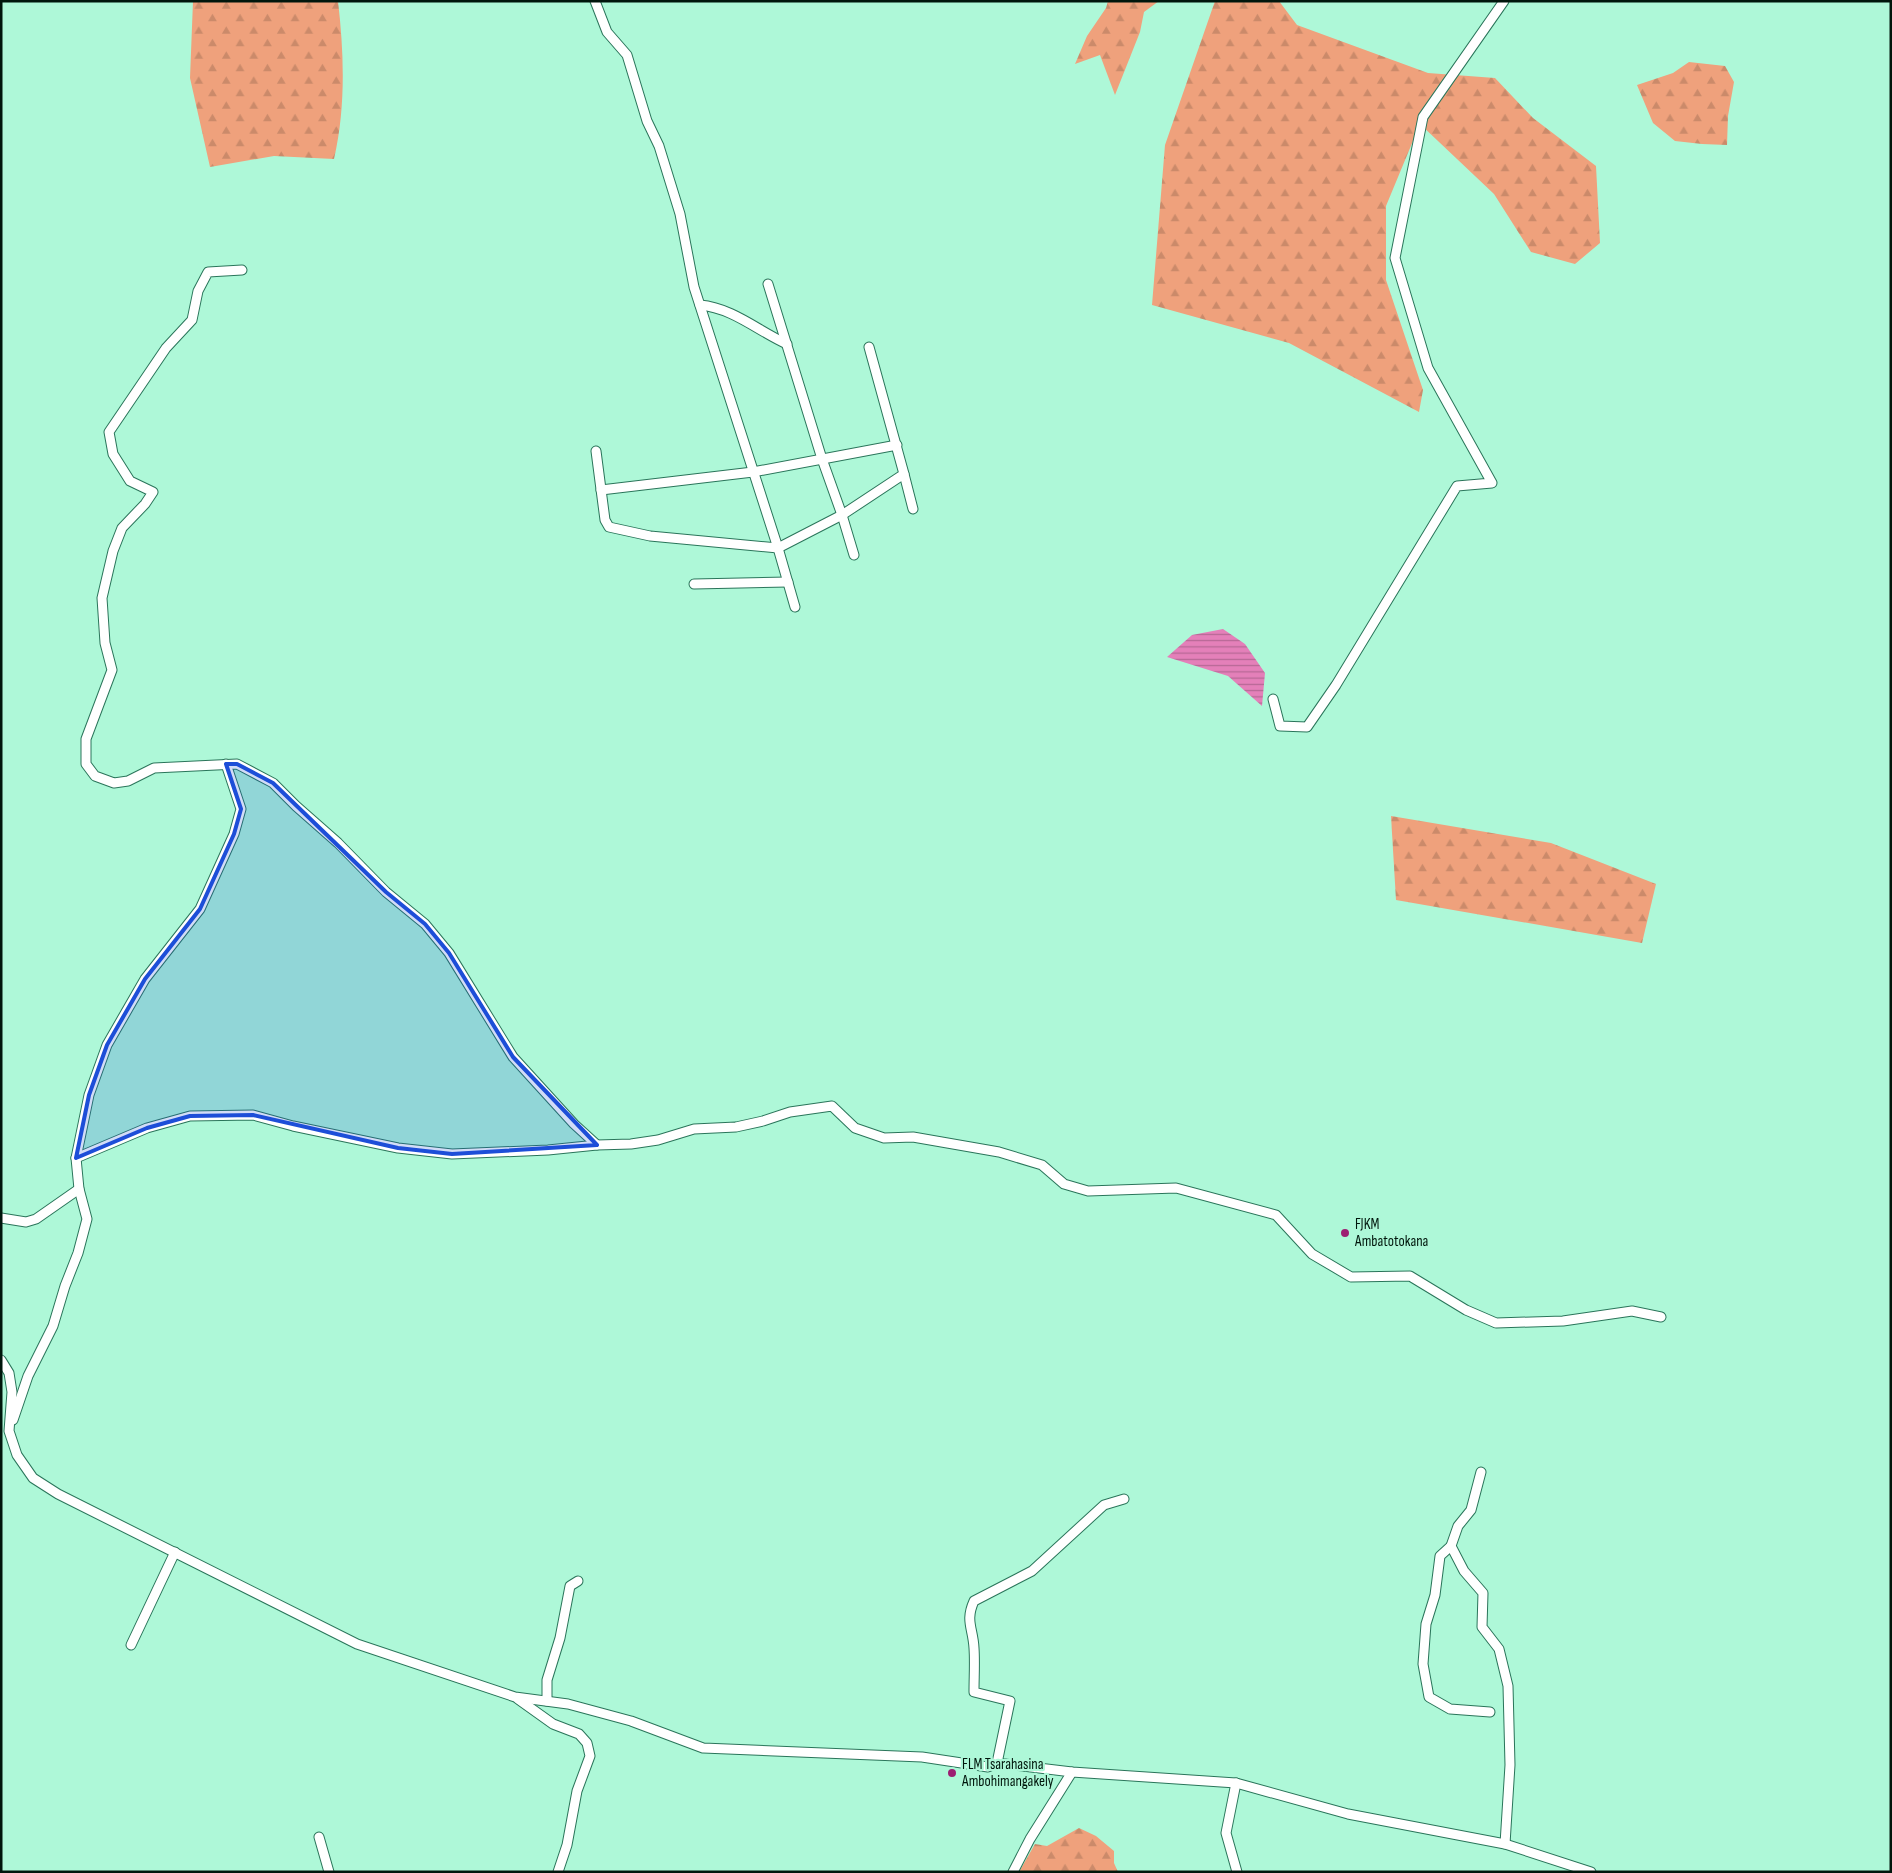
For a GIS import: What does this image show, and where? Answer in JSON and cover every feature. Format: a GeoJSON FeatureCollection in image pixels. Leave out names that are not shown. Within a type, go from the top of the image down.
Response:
{"type":"FeatureCollection","features":[{"type":"Feature","properties":{"kind":"street"},"geometry":{"type":"LineString","coordinates":[[595,1],[608,32],[627,55],[647,121],[659,146],[680,214],[694,287],[778,548],[795,607]]}},
{"type":"Feature","properties":{"kind":"street"},"geometry":{"type":"LineString","coordinates":[[1273,699],[1280,726],[1307,728],[1336,685],[1457,486],[1492,483],[1428,368],[1395,258],[1422,117],[1504,1]]}},
{"type":"Feature","properties":{"kind":"street"},"geometry":{"type":"LineString","coordinates":[[242,270],[208,272],[198,290],[192,320],[166,348],[108,432],[114,454],[130,481],[152,492],[145,504],[122,528],[113,551],[102,598],[105,643],[112,670],[86,739],[86,764],[95,776],[114,783],[128,781],[154,768],[226,764],[237,764],[273,783],[338,843],[386,892],[425,924],[449,954],[513,1057],[574,1124],[597,1145]]}},
{"type":"Feature","properties":{"kind":"street"},"geometry":{"type":"LineString","coordinates":[[768,284],[854,555]]}},
{"type":"Feature","properties":{"kind":"street"},"geometry":{"type":"LineString","coordinates":[[700,305],[714,306],[752,324],[772,338],[787,344]]}},
{"type":"Feature","properties":{"kind":"street"},"geometry":{"type":"LineString","coordinates":[[869,347],[913,509]]}},
{"type":"Feature","properties":{"kind":"street"},"geometry":{"type":"LineString","coordinates":[[601,490],[753,472],[897,445]]}},
{"type":"Feature","properties":{"kind":"street"},"geometry":{"type":"LineString","coordinates":[[596,451],[605,520],[609,526],[650,536],[778,548],[842,515],[904,474]]}},
{"type":"Feature","properties":{"kind":"street"},"geometry":{"type":"LineString","coordinates":[[694,584],[788,582]]}},
{"type":"Feature","properties":{"kind":"street"},"geometry":{"type":"LineString","coordinates":[[9,1431],[28,1376],[53,1326],[65,1286],[78,1253],[87,1219],[79,1189],[76,1158],[89,1095],[107,1045],[145,979],[200,909],[234,834],[241,809],[226,764]]}},
{"type":"Feature","properties":{"kind":"street"},"geometry":{"type":"LineString","coordinates":[[76,1158],[147,1128],[190,1116],[252,1114],[293,1126],[398,1148],[452,1154],[631,1144],[658,1140],[694,1128],[736,1127],[790,1112],[832,1106],[854,1128],[884,1138],[913,1136],[999,1152],[1042,1164],[1064,1184],[1088,1190],[1176,1188],[1276,1215],[1312,1254],[1351,1277],[1410,1276],[1466,1310],[1496,1323],[1562,1321],[1632,1311],[1661,1318]]}},
{"type":"Feature","properties":{"kind":"street"},"geometry":{"type":"LineString","coordinates":[[1,1218],[26,1222],[36,1219],[79,1189]]}},
{"type":"Feature","properties":{"kind":"street"},"geometry":{"type":"LineString","coordinates":[[1,1360],[9,1374],[12,1392],[9,1431],[17,1456],[33,1478],[58,1494],[357,1644],[515,1697],[568,1704],[631,1721],[702,1748],[922,1757],[988,1767],[998,1764],[1072,1772],[1236,1783],[1348,1814],[1505,1844],[1590,1872]]}},
{"type":"Feature","properties":{"kind":"street"},"geometry":{"type":"LineString","coordinates":[[1482,1472],[1471,1510],[1458,1526],[1451,1546],[1440,1556],[1436,1595],[1426,1624],[1423,1664],[1430,1696],[1450,1709],[1490,1712]]}},
{"type":"Feature","properties":{"kind":"street"},"geometry":{"type":"LineString","coordinates":[[998,1764],[1010,1701],[974,1692],[974,1646],[968,1622],[974,1601],[1032,1571],[1062,1541],[1104,1505],[1124,1498]]}},
{"type":"Feature","properties":{"kind":"street"},"geometry":{"type":"LineString","coordinates":[[1451,1546],[1464,1571],[1483,1593],[1482,1627],[1499,1649],[1508,1686],[1510,1765],[1505,1844]]}},
{"type":"Feature","properties":{"kind":"street"},"geometry":{"type":"LineString","coordinates":[[131,1645],[175,1552]]}},
{"type":"Feature","properties":{"kind":"street"},"geometry":{"type":"LineString","coordinates":[[546,1701],[547,1680],[560,1638],[570,1586],[578,1581]]}},
{"type":"Feature","properties":{"kind":"street"},"geometry":{"type":"LineString","coordinates":[[515,1697],[553,1724],[579,1734],[587,1743],[590,1756],[577,1790],[568,1845],[558,1872]]}},
{"type":"Feature","properties":{"kind":"street"},"geometry":{"type":"LineString","coordinates":[[1013,1872],[1030,1839],[1072,1772]]}},
{"type":"Feature","properties":{"kind":"street"},"geometry":{"type":"LineString","coordinates":[[1236,1783],[1226,1833],[1237,1872]]}},
{"type":"Feature","properties":{"kind":"street"},"geometry":{"type":"LineString","coordinates":[[318,1836],[329,1872]]}},
{"type":"Feature","properties":{"kind":"highlighted area"},"geometry":{"type":"Polygon","coordinates":[[[226,764],[237,764],[273,783],[386,892],[425,924],[449,953],[513,1057],[597,1145],[452,1154],[398,1148],[253,1115],[190,1116],[147,1128],[76,1158],[89,1095],[107,1045],[145,979],[200,909],[234,834],[241,809],[226,764]]]}},
{"type":"Feature","properties":{"kind":"green space"},"geometry":{"type":"Polygon","coordinates":[[[193,1],[338,1],[342,40],[343,80],[341,120],[334,159],[274,156],[210,167],[190,78],[193,1]]]}},
{"type":"Feature","properties":{"kind":"green space"},"geometry":{"type":"Polygon","coordinates":[[[1108,1],[1159,1],[1144,12],[1140,32],[1115,95],[1100,55],[1075,64],[1087,36],[1106,8],[1108,1]]]}},
{"type":"Feature","properties":{"kind":"green space"},"geometry":{"type":"Polygon","coordinates":[[[1215,1],[1279,1],[1297,25],[1428,73],[1495,78],[1533,118],[1596,166],[1600,243],[1575,264],[1531,252],[1494,194],[1420,124],[1386,206],[1386,280],[1423,390],[1419,412],[1289,343],[1152,305],[1165,145],[1215,1]]]}},
{"type":"Feature","properties":{"kind":"green space"},"geometry":{"type":"Polygon","coordinates":[[[1689,62],[1725,66],[1734,82],[1728,116],[1727,145],[1675,141],[1653,123],[1637,85],[1673,73],[1689,62]]]}},
{"type":"Feature","properties":{"kind":"green space"},"geometry":{"type":"Polygon","coordinates":[[[1391,816],[1551,843],[1656,884],[1642,943],[1396,900],[1391,816]]]}},
{"type":"Feature","properties":{"kind":"green space"},"geometry":{"type":"Polygon","coordinates":[[[1079,1828],[1096,1836],[1114,1851],[1114,1863],[1118,1872],[1019,1872],[1035,1844],[1047,1846],[1079,1828]]]}},
{"type":"Feature","properties":{"kind":"shaded area"},"geometry":{"type":"Polygon","coordinates":[[[1223,629],[1245,644],[1265,673],[1262,706],[1228,676],[1167,657],[1192,635],[1223,629]]]}},
{"type":"Feature","properties":{"kind":"place","name":"FJKM Ambatotokana"},"geometry":{"type":"Point","coordinates":[1345,1233]}},
{"type":"Feature","properties":{"kind":"place","name":"FLM Tsarahasina Ambohimangakely"},"geometry":{"type":"Point","coordinates":[952,1773]}}]}
